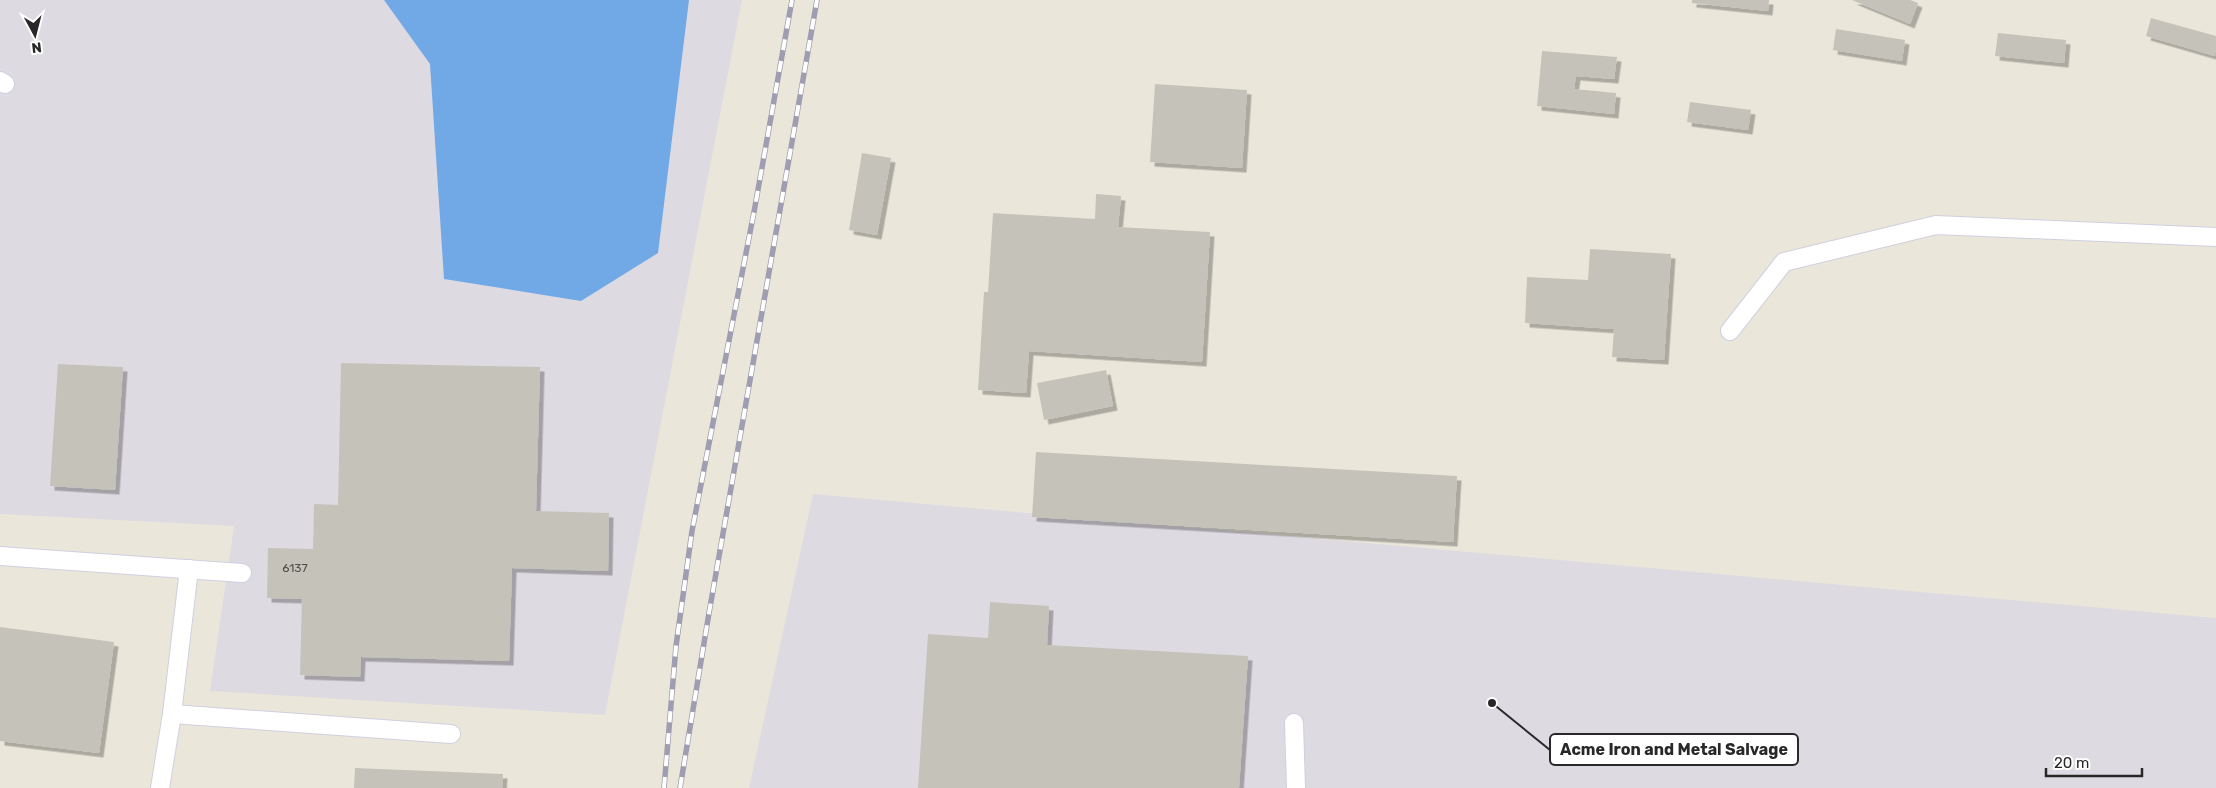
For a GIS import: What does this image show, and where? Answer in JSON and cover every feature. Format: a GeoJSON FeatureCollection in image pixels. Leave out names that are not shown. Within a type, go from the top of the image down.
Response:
{"type":"FeatureCollection","features":[{"type":"Feature","properties":{"kind":"lane"},"geometry":{"type":"LineString","coordinates":[[1730,331],[1784,262],[1936,225],[2216,237]]}},
{"type":"Feature","properties":{"kind":"lane"},"geometry":{"type":"LineString","coordinates":[[0,556],[242,573]]}},
{"type":"Feature","properties":{"kind":"lane"},"geometry":{"type":"LineString","coordinates":[[160,788],[172,714],[189,569]]}},
{"type":"Feature","properties":{"kind":"lane"},"geometry":{"type":"LineString","coordinates":[[172,714],[451,734]]}},
{"type":"Feature","properties":{"kind":"lane"},"geometry":{"type":"LineString","coordinates":[[1294,723],[1296,788]]}},
{"type":"Feature","properties":{"kind":"shaded area"},"geometry":{"type":"Polygon","coordinates":[[[0,0],[742,0],[605,715],[210,691],[234,526],[0,514],[0,0]]]}},
{"type":"Feature","properties":{"kind":"shaded area"},"geometry":{"type":"Polygon","coordinates":[[[813,494],[2216,618],[2216,788],[749,788],[813,494]]]}},
{"type":"Feature","properties":{"kind":"water"},"geometry":{"type":"Polygon","coordinates":[[[384,0],[689,0],[658,253],[581,301],[444,279],[430,64],[384,0]]]}},
{"type":"Feature","properties":{"kind":"building"},"geometry":{"type":"Polygon","coordinates":[[[1692,0],[1769,0],[1768,11],[1692,3],[1692,0]]]}},
{"type":"Feature","properties":{"kind":"building"},"geometry":{"type":"Polygon","coordinates":[[[1852,0],[1910,0],[1918,3],[1910,24],[1852,0]]]}},
{"type":"Feature","properties":{"kind":"building"},"geometry":{"type":"Polygon","coordinates":[[[2151,18],[2216,36],[2215,56],[2146,36],[2151,18]]]}},
{"type":"Feature","properties":{"kind":"building"},"geometry":{"type":"Polygon","coordinates":[[[1836,29],[1905,40],[1902,61],[1833,50],[1836,29]]]}},
{"type":"Feature","properties":{"kind":"building"},"geometry":{"type":"Polygon","coordinates":[[[1998,33],[2066,40],[2064,63],[1995,56],[1998,33]]]}},
{"type":"Feature","properties":{"kind":"building"},"geometry":{"type":"Polygon","coordinates":[[[1542,51],[1617,57],[1614,79],[1576,76],[1574,89],[1616,93],[1614,114],[1537,106],[1542,51]]]}},
{"type":"Feature","properties":{"kind":"building"},"geometry":{"type":"Polygon","coordinates":[[[1155,84],[1247,90],[1242,168],[1150,162],[1155,84]]]}},
{"type":"Feature","properties":{"kind":"building"},"geometry":{"type":"Polygon","coordinates":[[[1690,102],[1751,110],[1748,130],[1687,122],[1690,102]]]}},
{"type":"Feature","properties":{"kind":"building"},"geometry":{"type":"Polygon","coordinates":[[[862,153],[891,158],[877,235],[849,230],[862,153]]]}},
{"type":"Feature","properties":{"kind":"building"},"geometry":{"type":"Polygon","coordinates":[[[1096,194],[1121,196],[1118,227],[1210,232],[1202,362],[1029,351],[1026,393],[978,390],[984,292],[988,292],[993,213],[1095,219],[1096,194]]]}},
{"type":"Feature","properties":{"kind":"building"},"geometry":{"type":"Polygon","coordinates":[[[1590,249],[1671,254],[1664,360],[1612,357],[1614,329],[1525,323],[1527,277],[1588,280],[1590,249]]]}},
{"type":"Feature","properties":{"kind":"building"},"geometry":{"type":"Polygon","coordinates":[[[341,363],[540,367],[536,511],[609,513],[608,571],[512,568],[509,661],[361,657],[360,677],[300,675],[302,599],[267,598],[268,548],[313,549],[314,504],[338,505],[341,363]]]}},
{"type":"Feature","properties":{"kind":"building"},"geometry":{"type":"Polygon","coordinates":[[[58,364],[123,367],[115,490],[50,486],[58,364]]]}},
{"type":"Feature","properties":{"kind":"building"},"geometry":{"type":"Polygon","coordinates":[[[1106,370],[1113,406],[1044,420],[1037,383],[1106,370]]]}},
{"type":"Feature","properties":{"kind":"building"},"geometry":{"type":"Polygon","coordinates":[[[1036,452],[1457,476],[1453,542],[1032,517],[1036,452]]]}},
{"type":"Feature","properties":{"kind":"building"},"geometry":{"type":"Polygon","coordinates":[[[990,602],[1049,606],[1047,645],[1248,656],[1239,788],[918,788],[928,634],[988,638],[990,602]]]}},
{"type":"Feature","properties":{"kind":"building"},"geometry":{"type":"Polygon","coordinates":[[[0,627],[114,642],[99,753],[0,741],[0,627]]]}},
{"type":"Feature","properties":{"kind":"building"},"geometry":{"type":"Polygon","coordinates":[[[355,768],[503,774],[502,788],[354,788],[355,768]]]}},
{"type":"Feature","properties":{"kind":"railway"},"geometry":{"type":"LineString","coordinates":[[664,788],[676,646],[692,531],[754,212],[792,0]]}},
{"type":"Feature","properties":{"kind":"railway"},"geometry":{"type":"LineString","coordinates":[[680,788],[817,0]]}},
{"type":"Feature","properties":{"kind":"place","name":"Acme Iron and Metal Salvage"},"geometry":{"type":"Point","coordinates":[1492,703]}}]}
